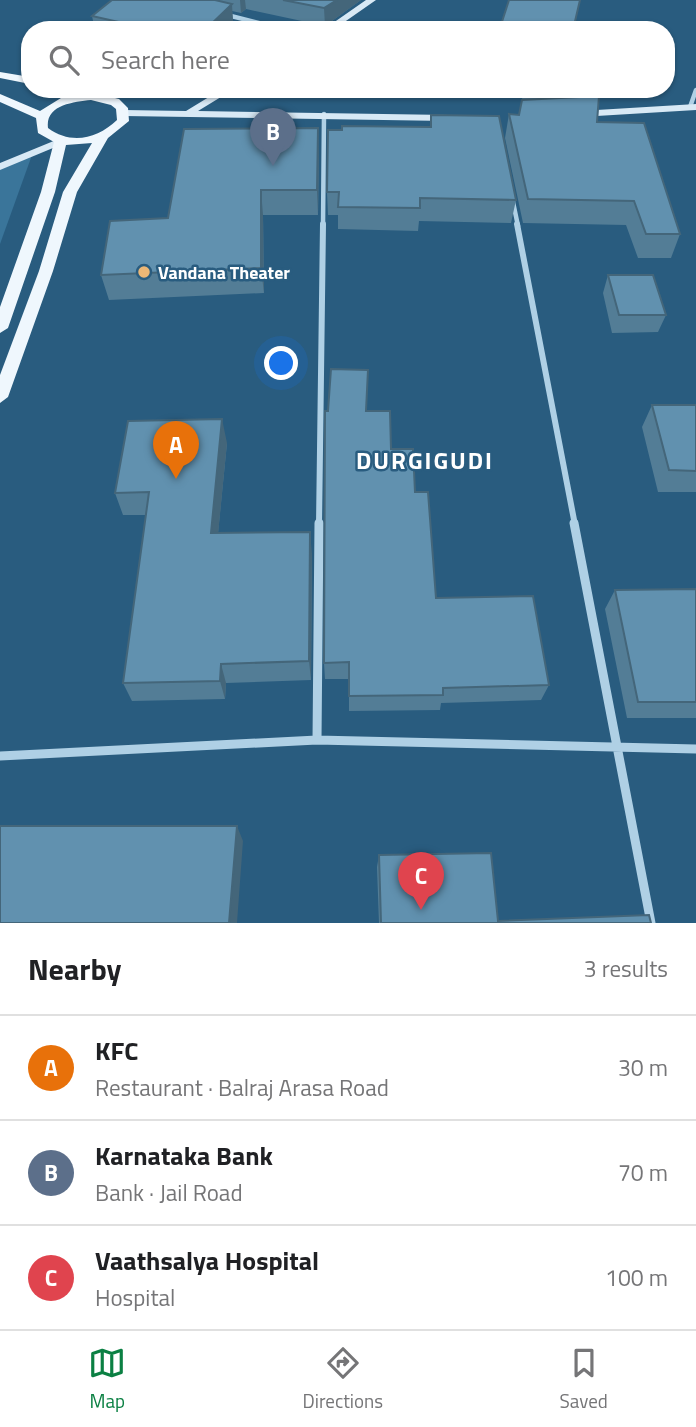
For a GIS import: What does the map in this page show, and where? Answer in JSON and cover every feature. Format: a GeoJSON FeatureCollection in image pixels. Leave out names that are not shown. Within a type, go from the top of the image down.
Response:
{"type":"FeatureCollection","features":[{"type":"Feature","properties":{"kind":"main road"},"geometry":{"type":"LineString","coordinates":[[340,21],[372,0]]}},
{"type":"Feature","properties":{"kind":"main road"},"geometry":{"type":"LineString","coordinates":[[0,75],[21,79]]}},
{"type":"Feature","properties":{"kind":"main road"},"geometry":{"type":"LineString","coordinates":[[0,98],[42,116]]}},
{"type":"Feature","properties":{"kind":"main road"},"geometry":{"type":"LineString","coordinates":[[61,141],[42,130],[42,116],[49,108],[73,98]]}},
{"type":"Feature","properties":{"kind":"main road"},"geometry":{"type":"LineString","coordinates":[[0,167],[61,141],[90,141],[116,128],[123,121],[124,113],[115,102],[106,98]]}},
{"type":"Feature","properties":{"kind":"main road"},"geometry":{"type":"LineString","coordinates":[[189,113],[214,98]]}},
{"type":"Feature","properties":{"kind":"main road"},"geometry":{"type":"LineString","coordinates":[[566,115],[693,107]]}},
{"type":"Feature","properties":{"kind":"main road"},"geometry":{"type":"LineString","coordinates":[[124,113],[457,118]]}},
{"type":"Feature","properties":{"kind":"main road"},"geometry":{"type":"LineString","coordinates":[[0,397],[46,271],[70,192],[103,136]]}},
{"type":"Feature","properties":{"kind":"main road"},"geometry":{"type":"LineString","coordinates":[[0,328],[48,192],[61,141]]}},
{"type":"Feature","properties":{"kind":"street"},"geometry":{"type":"LineString","coordinates":[[222,13],[253,21]]}},
{"type":"Feature","properties":{"kind":"street"},"geometry":{"type":"LineString","coordinates":[[693,107],[696,90]]}},
{"type":"Feature","properties":{"kind":"street"},"geometry":{"type":"LineString","coordinates":[[317,740],[324,114]]}},
{"type":"Feature","properties":{"kind":"street"},"geometry":{"type":"LineString","coordinates":[[510,188],[651,923]]}},
{"type":"Feature","properties":{"kind":"street"},"geometry":{"type":"LineString","coordinates":[[0,756],[317,740],[696,749]]}},
{"type":"Feature","properties":{"kind":"shaded area"},"geometry":{"type":"Polygon","coordinates":[[[32,155],[0,244],[0,165],[32,155]]]}},
{"type":"Feature","properties":{"kind":"building"},"geometry":{"type":"Polygon","coordinates":[[[112,0],[215,0],[232,4],[214,21],[114,21],[92,16],[112,0]]]}},
{"type":"Feature","properties":{"kind":"building"},"geometry":{"type":"Polygon","coordinates":[[[283,0],[337,0],[324,8],[283,0]]]}},
{"type":"Feature","properties":{"kind":"building"},"geometry":{"type":"Polygon","coordinates":[[[509,0],[580,0],[575,21],[502,21],[509,0]]]}},
{"type":"Feature","properties":{"kind":"building"},"geometry":{"type":"Polygon","coordinates":[[[599,98],[597,122],[644,123],[680,234],[646,234],[634,201],[528,199],[509,114],[519,115],[522,100],[599,98]]]}},
{"type":"Feature","properties":{"kind":"building"},"geometry":{"type":"Polygon","coordinates":[[[431,115],[499,116],[516,200],[420,198],[420,208],[338,207],[339,192],[327,192],[328,130],[342,130],[342,126],[431,127],[431,115]]]}},
{"type":"Feature","properties":{"kind":"building"},"geometry":{"type":"Polygon","coordinates":[[[318,128],[317,190],[261,190],[261,268],[101,275],[110,221],[168,218],[184,129],[318,128]]]}},
{"type":"Feature","properties":{"kind":"building"},"geometry":{"type":"Polygon","coordinates":[[[608,275],[653,275],[666,315],[619,315],[608,275]]]}},
{"type":"Feature","properties":{"kind":"building"},"geometry":{"type":"Polygon","coordinates":[[[331,369],[368,370],[366,411],[390,411],[391,449],[413,449],[415,492],[428,492],[436,598],[533,596],[549,685],[443,688],[443,695],[349,696],[349,662],[324,663],[325,411],[328,411],[331,369]]]}},
{"type":"Feature","properties":{"kind":"building"},"geometry":{"type":"Polygon","coordinates":[[[652,405],[696,405],[696,471],[669,470],[652,405]]]}},
{"type":"Feature","properties":{"kind":"building"},"geometry":{"type":"Polygon","coordinates":[[[222,419],[211,533],[310,532],[309,661],[221,664],[220,681],[123,683],[149,492],[115,493],[128,421],[222,419]]]}},
{"type":"Feature","properties":{"kind":"building"},"geometry":{"type":"Polygon","coordinates":[[[696,589],[696,702],[638,702],[615,590],[696,589]]]}},
{"type":"Feature","properties":{"kind":"building"},"geometry":{"type":"Polygon","coordinates":[[[0,826],[237,826],[229,923],[0,923],[0,826]]]}},
{"type":"Feature","properties":{"kind":"building"},"geometry":{"type":"Polygon","coordinates":[[[491,853],[498,921],[649,915],[651,923],[381,923],[379,855],[491,853]]]}},
{"type":"Feature","properties":{"kind":"place","name":"Karnataka Bank"},"geometry":{"type":"Point","coordinates":[273,166]}},
{"type":"Feature","properties":{"kind":"place","name":"Vandana Theater"},"geometry":{"type":"Point","coordinates":[144,272]}},
{"type":"Feature","properties":{"kind":"place","name":"KFC"},"geometry":{"type":"Point","coordinates":[176,479]}},
{"type":"Feature","properties":{"kind":"place","name":"Vaathsalya Hospital"},"geometry":{"type":"Point","coordinates":[421,910]}},
{"type":"Feature","properties":{"kind":"district","name":"DURGIGUDI"},"geometry":{"type":"Point","coordinates":[425,460]}}]}
